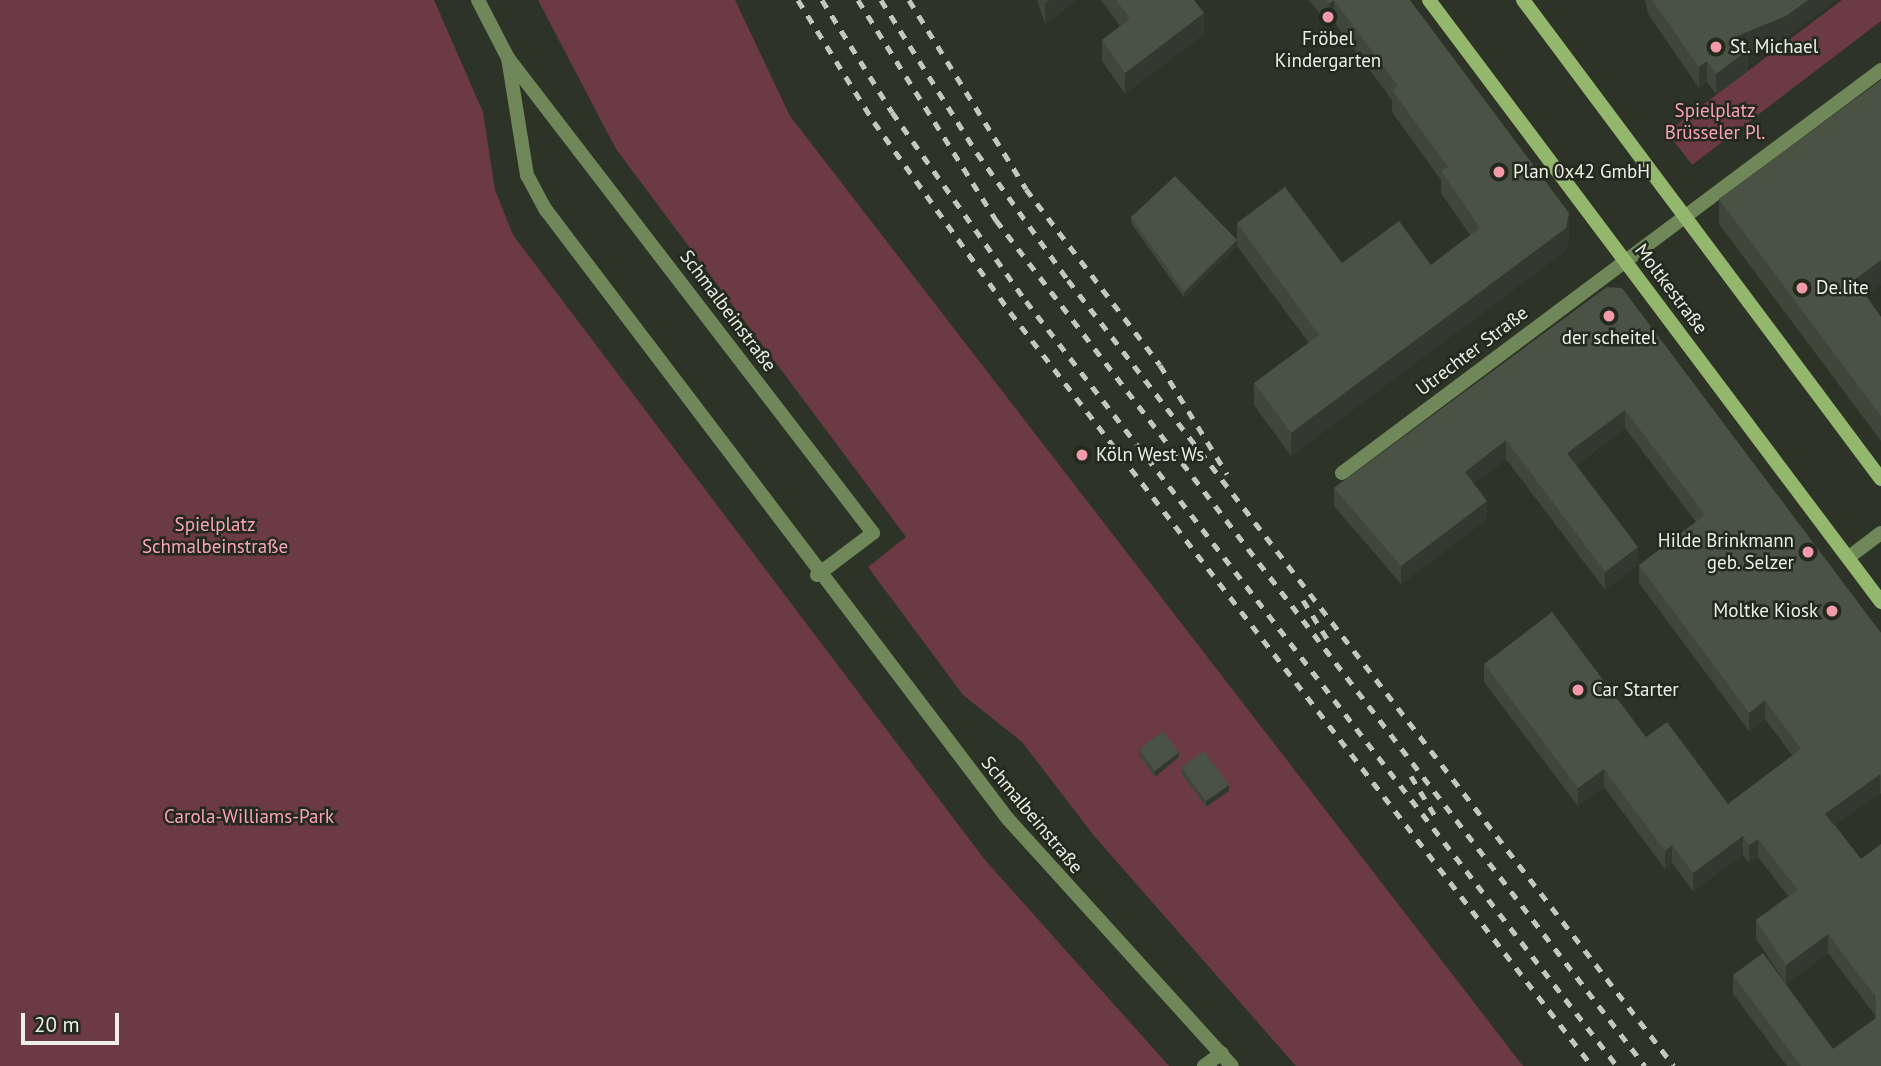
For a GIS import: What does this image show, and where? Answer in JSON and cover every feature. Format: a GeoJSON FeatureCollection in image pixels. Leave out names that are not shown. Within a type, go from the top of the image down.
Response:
{"type":"FeatureCollection","features":[{"type":"Feature","properties":{"kind":"street","name":"Schmalbeinstraße"},"geometry":{"type":"LineString","coordinates":[[478,0],[508,58],[873,533],[817,575]]}},
{"type":"Feature","properties":{"kind":"street","name":"Moltkestraße"},"geometry":{"type":"LineString","coordinates":[[1429,0],[1881,602]]}},
{"type":"Feature","properties":{"kind":"street"},"geometry":{"type":"LineString","coordinates":[[1523,0],[1881,479]]}},
{"type":"Feature","properties":{"kind":"street","name":"Schmalbeinstraße"},"geometry":{"type":"LineString","coordinates":[[508,58],[527,175],[546,210],[817,575],[1008,820],[1232,1066]]}},
{"type":"Feature","properties":{"kind":"street","name":"Utrechter Straße"},"geometry":{"type":"LineString","coordinates":[[1342,473],[1881,70]]}},
{"type":"Feature","properties":{"kind":"street"},"geometry":{"type":"LineString","coordinates":[[1849,557],[1881,533]]}},
{"type":"Feature","properties":{"kind":"street"},"geometry":{"type":"LineString","coordinates":[[1204,1066],[1222,1053]]}},
{"type":"Feature","properties":{"kind":"green space"},"geometry":{"type":"Polygon","coordinates":[[[0,0],[434,0],[483,112],[495,190],[513,235],[985,860],[1169,1066],[0,1066],[0,0]]]}},
{"type":"Feature","properties":{"kind":"green space"},"geometry":{"type":"Polygon","coordinates":[[[538,0],[735,0],[790,116],[1523,1066],[1296,1066],[1095,837],[1022,742],[963,695],[868,567],[906,537],[616,149],[538,0]]]}},
{"type":"Feature","properties":{"kind":"green space","name":"Spielplatz Brüsseler Pl."},"geometry":{"type":"Polygon","coordinates":[[[1842,0],[1881,0],[1881,21],[1692,165],[1667,132],[1842,0]]]}},
{"type":"Feature","properties":{"kind":"building"},"geometry":{"type":"Polygon","coordinates":[[[1116,0],[1194,0],[1204,13],[1125,73],[1102,40],[1130,19],[1116,0]]]}},
{"type":"Feature","properties":{"kind":"building"},"geometry":{"type":"Polygon","coordinates":[[[1334,0],[1410,0],[1569,213],[1566,228],[1291,433],[1254,383],[1319,335],[1237,223],[1285,187],[1342,263],[1399,221],[1431,265],[1480,228],[1441,171],[1448,167],[1392,90],[1398,86],[1334,0]]]}},
{"type":"Feature","properties":{"kind":"building","name":"St. Michael"},"geometry":{"type":"Polygon","coordinates":[[[1652,0],[1808,0],[1786,16],[1737,36],[1748,50],[1716,74],[1707,61],[1699,67],[1652,0]]]}},
{"type":"Feature","properties":{"kind":"building"},"geometry":{"type":"Polygon","coordinates":[[[1881,80],[1881,260],[1854,280],[1881,317],[1881,416],[1719,199],[1881,80]]]}},
{"type":"Feature","properties":{"kind":"building"},"geometry":{"type":"Polygon","coordinates":[[[1175,176],[1237,240],[1184,292],[1131,217],[1175,176]]]}},
{"type":"Feature","properties":{"kind":"building"},"geometry":{"type":"Polygon","coordinates":[[[1607,287],[1622,288],[1881,633],[1881,776],[1880,774],[1825,814],[1861,859],[1881,844],[1881,1066],[1801,1066],[1733,975],[1763,953],[1833,1049],[1876,1018],[1875,996],[1828,934],[1786,965],[1756,920],[1798,890],[1758,839],[1749,845],[1743,836],[1693,873],[1672,845],[1665,851],[1604,769],[1578,788],[1484,664],[1552,612],[1646,737],[1667,722],[1728,804],[1801,749],[1765,700],[1749,713],[1639,565],[1705,515],[1625,410],[1567,453],[1638,547],[1605,572],[1506,440],[1465,472],[1487,501],[1401,566],[1334,488],[1607,287]]]}},
{"type":"Feature","properties":{"kind":"building"},"geometry":{"type":"Polygon","coordinates":[[[1163,731],[1179,752],[1155,771],[1139,749],[1163,731]]]}},
{"type":"Feature","properties":{"kind":"building"},"geometry":{"type":"Polygon","coordinates":[[[1204,751],[1229,785],[1206,801],[1181,767],[1204,751]]]}},
{"type":"Feature","properties":{"kind":"railway"},"geometry":{"type":"LineString","coordinates":[[798,0],[874,122],[1010,312],[1592,1066]]}},
{"type":"Feature","properties":{"kind":"railway"},"geometry":{"type":"LineString","coordinates":[[822,0],[892,112],[1026,301],[1617,1066]]}},
{"type":"Feature","properties":{"kind":"railway"},"geometry":{"type":"LineString","coordinates":[[858,0],[996,220],[1645,1066]]}},
{"type":"Feature","properties":{"kind":"railway"},"geometry":{"type":"LineString","coordinates":[[881,0],[977,153],[1068,280],[1674,1066]]}},
{"type":"Feature","properties":{"kind":"railway"},"geometry":{"type":"LineString","coordinates":[[909,0],[1026,189],[1160,365],[1227,474]]}},
{"type":"Feature","properties":{"kind":"railway"},"geometry":{"type":"LineString","coordinates":[[1303,600],[1331,645]]}},
{"type":"Feature","properties":{"kind":"railway"},"geometry":{"type":"LineString","coordinates":[[1411,776],[1438,821]]}},
{"type":"Feature","properties":{"kind":"place","name":"Fröbel Kindergarten"},"geometry":{"type":"Point","coordinates":[1328,17]}},
{"type":"Feature","properties":{"kind":"place","name":"St. Michael"},"geometry":{"type":"Point","coordinates":[1716,47]}},
{"type":"Feature","properties":{"kind":"place","name":"Plan 0x42 GmbH"},"geometry":{"type":"Point","coordinates":[1499,172]}},
{"type":"Feature","properties":{"kind":"place","name":"De.lite"},"geometry":{"type":"Point","coordinates":[1802,288]}},
{"type":"Feature","properties":{"kind":"place","name":"der scheitel"},"geometry":{"type":"Point","coordinates":[1609,316]}},
{"type":"Feature","properties":{"kind":"place","name":"Köln West Ws"},"geometry":{"type":"Point","coordinates":[1082,455]}},
{"type":"Feature","properties":{"kind":"place","name":"Hilde Brinkmann geb. Selzer"},"geometry":{"type":"Point","coordinates":[1808,552]}},
{"type":"Feature","properties":{"kind":"place","name":"Moltke Kiosk"},"geometry":{"type":"Point","coordinates":[1832,611]}},
{"type":"Feature","properties":{"kind":"place","name":"Car Starter"},"geometry":{"type":"Point","coordinates":[1578,690]}},
{"type":"Feature","properties":{"kind":"park label","name":"Spielplatz Schmalbeinstraße"},"geometry":{"type":"Point","coordinates":[215,536]}},
{"type":"Feature","properties":{"kind":"park label","name":"Carola-Williams-Park"},"geometry":{"type":"Point","coordinates":[249,817]}}]}
